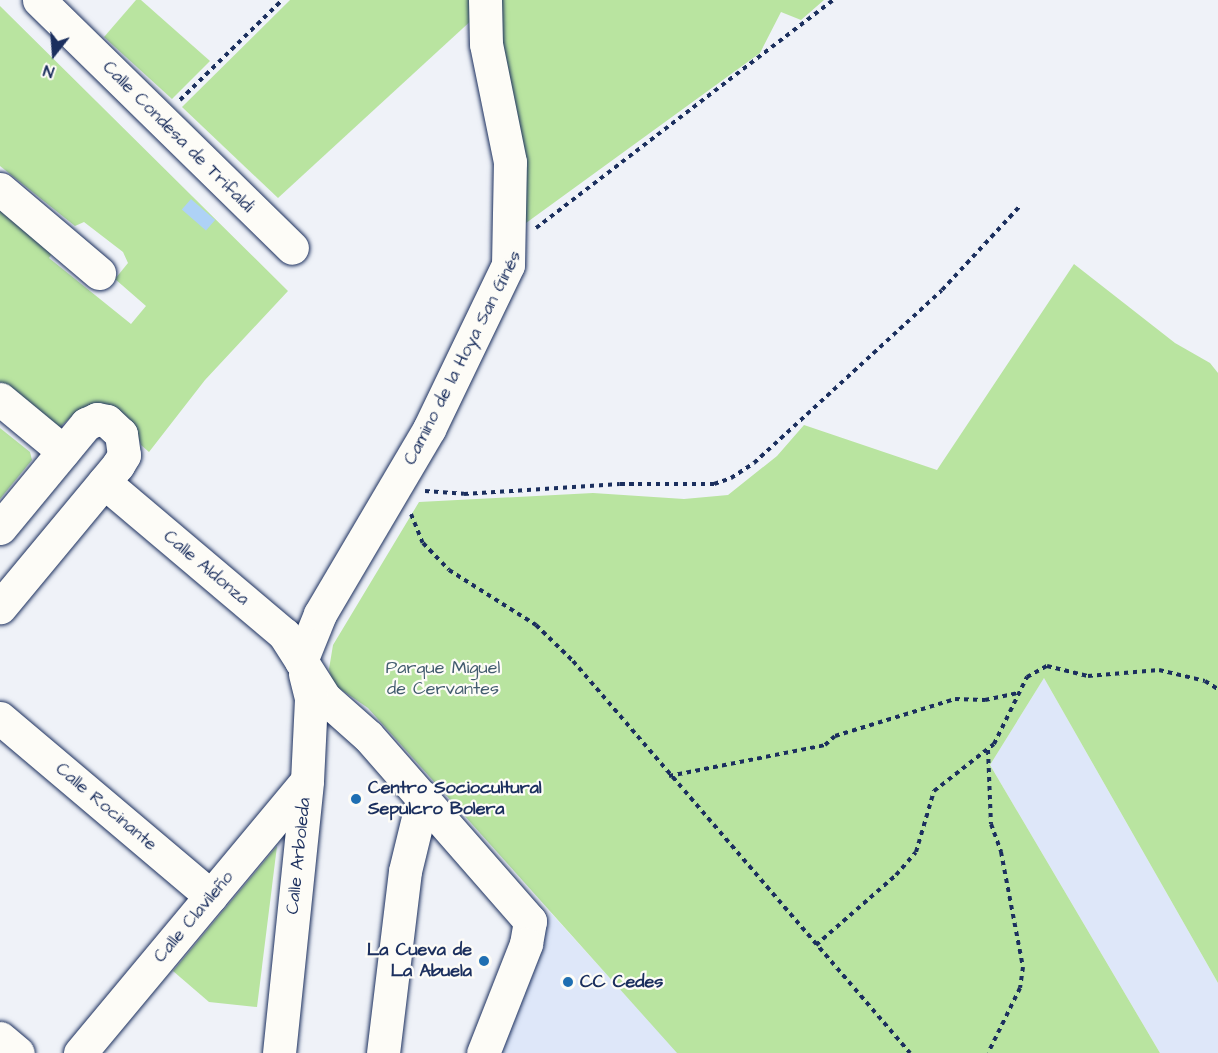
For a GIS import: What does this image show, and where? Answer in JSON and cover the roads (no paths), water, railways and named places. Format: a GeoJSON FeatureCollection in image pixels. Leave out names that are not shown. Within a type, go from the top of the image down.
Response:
{"type":"FeatureCollection","features":[{"type":"Feature","properties":{"kind":"street","name":"Calle Condesa de Trifaldi"},"geometry":{"type":"LineString","coordinates":[[39,0],[292,248]]}},
{"type":"Feature","properties":{"kind":"street","name":"Camino de la Hoya San Ginés"},"geometry":{"type":"LineString","coordinates":[[301,661],[320,614],[410,461],[508,264],[510,162],[486,44],[485,0]]}},
{"type":"Feature","properties":{"kind":"street"},"geometry":{"type":"LineString","coordinates":[[0,189],[99,273]]}},
{"type":"Feature","properties":{"kind":"street"},"geometry":{"type":"LineString","coordinates":[[0,399],[63,451]]}},
{"type":"Feature","properties":{"kind":"street"},"geometry":{"type":"LineString","coordinates":[[0,528],[86,424],[107,421],[121,434],[124,445],[118,465],[0,607]]}},
{"type":"Feature","properties":{"kind":"street","name":"Calle Aldonza"},"geometry":{"type":"LineString","coordinates":[[104,482],[284,634],[301,661]]}},
{"type":"Feature","properties":{"kind":"street"},"geometry":{"type":"LineString","coordinates":[[301,661],[325,698],[368,736],[530,921],[526,944],[483,1053]]}},
{"type":"Feature","properties":{"kind":"street","name":"Calle Arboleda"},"geometry":{"type":"LineString","coordinates":[[279,1053],[307,781],[312,698],[301,661]]}},
{"type":"Feature","properties":{"kind":"street","name":"Calle Rocinante"},"geometry":{"type":"LineString","coordinates":[[0,718],[211,896]]}},
{"type":"Feature","properties":{"kind":"street","name":"Calle Clavileño"},"geometry":{"type":"LineString","coordinates":[[80,1053],[307,781]]}},
{"type":"Feature","properties":{"kind":"street"},"geometry":{"type":"LineString","coordinates":[[383,1053],[405,871],[423,798]]}},
{"type":"Feature","properties":{"kind":"street"},"geometry":{"type":"LineString","coordinates":[[0,1038],[18,1053]]}},
{"type":"Feature","properties":{"kind":"water"},"geometry":{"type":"Polygon","coordinates":[[[191,199],[215,220],[206,231],[182,210],[191,199]]]}},
{"type":"Feature","properties":{"kind":"place","name":"Centro Sociocultural Sepulcro Bolera"},"geometry":{"type":"Point","coordinates":[356,799]}},
{"type":"Feature","properties":{"kind":"place","name":"La Cueva de La Abuela"},"geometry":{"type":"Point","coordinates":[484,961]}},
{"type":"Feature","properties":{"kind":"place","name":"CC Cedes"},"geometry":{"type":"Point","coordinates":[568,982]}},
{"type":"Feature","properties":{"kind":"park label","name":"Parque Miguel de Cervantes"},"geometry":{"type":"Point","coordinates":[443,679]}}]}
